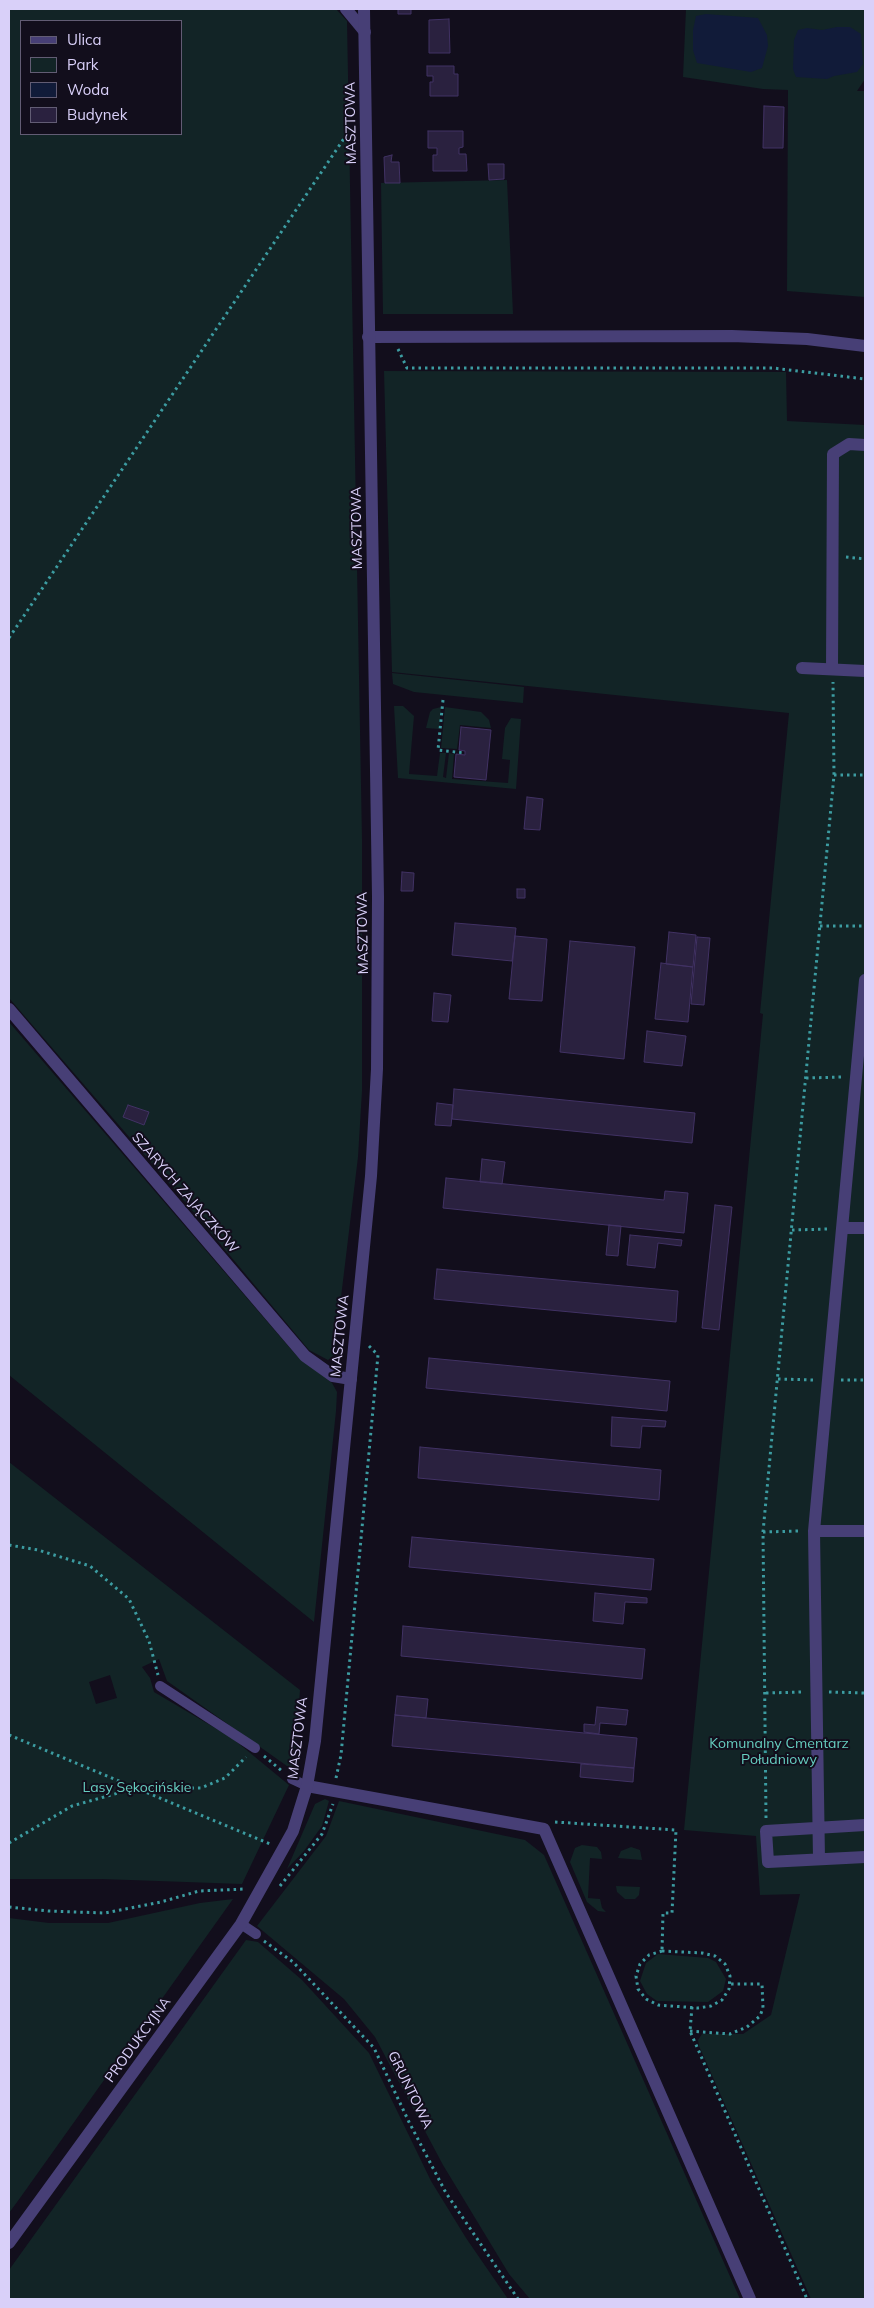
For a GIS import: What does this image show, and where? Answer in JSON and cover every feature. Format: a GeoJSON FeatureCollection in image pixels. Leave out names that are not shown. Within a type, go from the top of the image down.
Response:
{"type":"FeatureCollection","features":[{"type":"Feature","properties":{"kind":"street"},"geometry":{"type":"LineString","coordinates":[[346,9],[365,32]]}},
{"type":"Feature","properties":{"kind":"street","name":"MASZTOWA"},"geometry":{"type":"LineString","coordinates":[[284,1850],[293,1831],[308,1786],[315,1741],[371,1176],[378,1049],[364,9]]}},
{"type":"Feature","properties":{"kind":"street"},"geometry":{"type":"LineString","coordinates":[[368,337],[732,336],[806,339],[865,346]]}},
{"type":"Feature","properties":{"kind":"street"},"geometry":{"type":"LineString","coordinates":[[832,669],[833,454],[849,444],[865,445]]}},
{"type":"Feature","properties":{"kind":"street"},"geometry":{"type":"LineString","coordinates":[[802,668],[865,671]]}},
{"type":"Feature","properties":{"kind":"street"},"geometry":{"type":"LineString","coordinates":[[819,1859],[817,1828],[814,1531],[865,980]]}},
{"type":"Feature","properties":{"kind":"street","name":"SZARYCH ZAJĄCZKÓW"},"geometry":{"type":"LineString","coordinates":[[9,1009],[305,1356],[332,1376],[351,1379]]}},
{"type":"Feature","properties":{"kind":"street"},"geometry":{"type":"LineString","coordinates":[[842,1228],[865,1228]]}},
{"type":"Feature","properties":{"kind":"street"},"geometry":{"type":"LineString","coordinates":[[814,1531],[865,1531]]}},
{"type":"Feature","properties":{"kind":"street"},"geometry":{"type":"LineString","coordinates":[[308,1786],[544,1829],[750,2299]]}},
{"type":"Feature","properties":{"kind":"street"},"geometry":{"type":"LineString","coordinates":[[865,1825],[766,1831],[768,1862],[865,1857]]}},
{"type":"Feature","properties":{"kind":"street","name":"PRODUKCYJNA"},"geometry":{"type":"LineString","coordinates":[[9,2243],[240,1924],[284,1850]]}},
{"type":"Feature","properties":{"kind":"lane"},"geometry":{"type":"LineString","coordinates":[[160,1686],[255,1748]]}},
{"type":"Feature","properties":{"kind":"lane"},"geometry":{"type":"LineString","coordinates":[[292,1779],[308,1786]]}},
{"type":"Feature","properties":{"kind":"lane"},"geometry":{"type":"LineString","coordinates":[[240,1924],[256,1934]]}},
{"type":"Feature","properties":{"kind":"path"},"geometry":{"type":"LineString","coordinates":[[9,638],[343,140],[366,110]]}},
{"type":"Feature","properties":{"kind":"path"},"geometry":{"type":"LineString","coordinates":[[394,337],[408,368],[773,368],[865,379]]}},
{"type":"Feature","properties":{"kind":"path"},"geometry":{"type":"LineString","coordinates":[[833,556],[865,559]]}},
{"type":"Feature","properties":{"kind":"path"},"geometry":{"type":"LineString","coordinates":[[766,1831],[764,1532],[834,775],[832,669]]}},
{"type":"Feature","properties":{"kind":"path"},"geometry":{"type":"LineString","coordinates":[[443,700],[438,750],[465,753]]}},
{"type":"Feature","properties":{"kind":"path"},"geometry":{"type":"LineString","coordinates":[[834,775],[865,775]]}},
{"type":"Feature","properties":{"kind":"path"},"geometry":{"type":"LineString","coordinates":[[820,926],[865,926]]}},
{"type":"Feature","properties":{"kind":"path"},"geometry":{"type":"LineString","coordinates":[[806,1078],[856,1077]]}},
{"type":"Feature","properties":{"kind":"path"},"geometry":{"type":"LineString","coordinates":[[792,1230],[842,1228]]}},
{"type":"Feature","properties":{"kind":"path"},"geometry":{"type":"LineString","coordinates":[[335,1792],[342,1745],[378,1355],[368,1346]]}},
{"type":"Feature","properties":{"kind":"path"},"geometry":{"type":"LineString","coordinates":[[764,1532],[814,1531]]}},
{"type":"Feature","properties":{"kind":"path"},"geometry":{"type":"LineString","coordinates":[[9,1546],[38,1550],[90,1566],[129,1599],[149,1641],[160,1686]]}},
{"type":"Feature","properties":{"kind":"path"},"geometry":{"type":"LineString","coordinates":[[9,1735],[284,1850]]}},
{"type":"Feature","properties":{"kind":"path"},"geometry":{"type":"LineString","coordinates":[[9,1843],[72,1806],[136,1788],[201,1788],[225,1778],[255,1748],[292,1779]]}},
{"type":"Feature","properties":{"kind":"path"},"geometry":{"type":"LineString","coordinates":[[545,1821],[676,1830],[672,1913],[663,1913],[662,1951]]}},
{"type":"Feature","properties":{"kind":"path"},"geometry":{"type":"LineString","coordinates":[[9,1907],[48,1912],[105,1913],[161,1902],[199,1891],[263,1888]]}},
{"type":"Feature","properties":{"kind":"path","name":"GRUNTOWA"},"geometry":{"type":"LineString","coordinates":[[256,1934],[293,1962],[374,2048],[409,2122],[446,2193],[518,2299]]}},
{"type":"Feature","properties":{"kind":"path"},"geometry":{"type":"LineString","coordinates":[[662,1951],[702,1953],[714,1956],[724,1964],[730,1976],[729,1984],[722,2000],[711,2006],[692,2007],[658,2005],[646,1999],[638,1989],[636,1976],[640,1964],[649,1954],[662,1951]]}},
{"type":"Feature","properties":{"kind":"path"},"geometry":{"type":"LineString","coordinates":[[690,2031],[730,2034],[738,2032],[760,2016],[763,2008],[762,1984],[729,1984]]}},
{"type":"Feature","properties":{"kind":"path"},"geometry":{"type":"LineString","coordinates":[[692,2007],[690,2031],[806,2299]]}},
{"type":"Feature","properties":{"kind":"green space"},"geometry":{"type":"Polygon","coordinates":[[[9,9],[336,9],[347,21],[362,839],[362,1091],[358,1157],[334,1355],[328,1360],[309,1350],[175,1190],[9,998],[9,9]]]}},
{"type":"Feature","properties":{"kind":"green space"},"geometry":{"type":"Polygon","coordinates":[[[686,9],[865,9],[865,79],[857,91],[865,91],[865,297],[787,291],[788,90],[763,89],[683,77],[686,9]]]}},
{"type":"Feature","properties":{"kind":"green space"},"geometry":{"type":"Polygon","coordinates":[[[507,180],[513,314],[383,314],[381,183],[507,180]]]}},
{"type":"Feature","properties":{"kind":"green space","name":"Komunalny Cmentarz Południowy"},"geometry":{"type":"Polygon","coordinates":[[[384,371],[786,372],[787,421],[865,425],[865,2299],[811,2299],[698,2040],[702,2034],[743,2034],[771,2015],[800,1894],[760,1895],[756,1836],[684,1830],[763,1014],[760,1013],[789,713],[392,672],[384,371]]]}},
{"type":"Feature","properties":{"kind":"green space"},"geometry":{"type":"Polygon","coordinates":[[[392,673],[524,687],[523,703],[414,692],[393,684],[392,673]]]}},
{"type":"Feature","properties":{"kind":"green space"},"geometry":{"type":"Polygon","coordinates":[[[394,706],[403,706],[414,716],[409,774],[437,776],[440,753],[446,753],[443,777],[446,778],[449,753],[454,754],[452,779],[508,783],[510,760],[502,759],[505,728],[511,718],[521,719],[516,789],[398,778],[394,706]]]}},
{"type":"Feature","properties":{"kind":"green space"},"geometry":{"type":"Polygon","coordinates":[[[441,707],[439,729],[426,728],[430,712],[441,707]]]}},
{"type":"Feature","properties":{"kind":"green space"},"geometry":{"type":"Polygon","coordinates":[[[445,707],[481,712],[489,720],[491,728],[460,725],[457,749],[441,748],[445,707]]]}},
{"type":"Feature","properties":{"kind":"green space"},"geometry":{"type":"Polygon","coordinates":[[[9,1022],[296,1355],[332,1383],[337,1392],[314,1622],[9,1375],[9,1022]]]}},
{"type":"Feature","properties":{"kind":"green space","name":"Lasy Sękocińskie"},"geometry":{"type":"Polygon","coordinates":[[[9,1462],[300,1690],[294,1771],[167,1681],[159,1659],[142,1667],[150,1678],[154,1692],[232,1738],[289,1785],[242,1884],[102,1879],[9,1879],[9,1462]],[[110,1675],[89,1682],[96,1704],[117,1698],[110,1675]]]}},
{"type":"Feature","properties":{"kind":"green space"},"geometry":{"type":"Polygon","coordinates":[[[325,1799],[329,1801],[322,1826],[304,1851],[287,1869],[315,1804],[325,1799]]]}},
{"type":"Feature","properties":{"kind":"green space"},"geometry":{"type":"Polygon","coordinates":[[[339,1801],[525,1840],[544,1855],[740,2299],[530,2299],[509,2274],[443,2165],[375,2037],[344,1999],[257,1926],[326,1836],[339,1801]]]}},
{"type":"Feature","properties":{"kind":"green space"},"geometry":{"type":"Polygon","coordinates":[[[582,1845],[597,1847],[601,1852],[602,1859],[590,1858],[588,1898],[600,1899],[602,1908],[606,1912],[598,1911],[587,1902],[570,1862],[575,1848],[582,1845]]]}},
{"type":"Feature","properties":{"kind":"green space"},"geometry":{"type":"Polygon","coordinates":[[[631,1847],[640,1850],[642,1860],[618,1858],[621,1851],[631,1847]]]}},
{"type":"Feature","properties":{"kind":"green space"},"geometry":{"type":"Polygon","coordinates":[[[616,1886],[640,1887],[639,1895],[635,1899],[625,1899],[617,1892],[616,1886]]]}},
{"type":"Feature","properties":{"kind":"green space"},"geometry":{"type":"Polygon","coordinates":[[[233,1899],[9,2213],[9,1918],[49,1923],[108,1923],[200,1903],[233,1899]]]}},
{"type":"Feature","properties":{"kind":"green space"},"geometry":{"type":"Polygon","coordinates":[[[246,1940],[258,1942],[302,1980],[369,2053],[431,2181],[466,2238],[508,2299],[9,2299],[9,2270],[246,1940]]]}},
{"type":"Feature","properties":{"kind":"green space"},"geometry":{"type":"Polygon","coordinates":[[[658,1954],[708,1958],[716,1962],[726,1979],[723,1991],[708,2002],[657,2001],[647,1994],[640,1981],[646,1963],[658,1954]]]}},
{"type":"Feature","properties":{"kind":"water"},"geometry":{"type":"Polygon","coordinates":[[[706,14],[758,18],[767,35],[768,46],[762,68],[751,72],[697,63],[693,50],[693,30],[696,16],[706,14]]]}},
{"type":"Feature","properties":{"kind":"water"},"geometry":{"type":"Polygon","coordinates":[[[850,27],[861,34],[863,64],[857,72],[827,79],[796,77],[793,69],[794,40],[798,30],[807,28],[822,30],[850,27]]]}},
{"type":"Feature","properties":{"kind":"building"},"geometry":{"type":"Polygon","coordinates":[[[398,9],[411,9],[411,14],[398,14],[398,9]]]}},
{"type":"Feature","properties":{"kind":"building"},"geometry":{"type":"Polygon","coordinates":[[[449,19],[450,53],[429,53],[429,20],[449,19]]]}},
{"type":"Feature","properties":{"kind":"building"},"geometry":{"type":"Polygon","coordinates":[[[427,66],[454,66],[454,74],[458,74],[458,96],[430,96],[430,82],[433,82],[433,76],[427,76],[427,66]]]}},
{"type":"Feature","properties":{"kind":"building"},"geometry":{"type":"Polygon","coordinates":[[[764,106],[784,107],[783,148],[763,148],[764,106]]]}},
{"type":"Feature","properties":{"kind":"building"},"geometry":{"type":"Polygon","coordinates":[[[428,131],[463,131],[463,147],[459,148],[459,154],[466,154],[467,171],[433,171],[433,155],[437,155],[437,148],[428,148],[428,131]]]}},
{"type":"Feature","properties":{"kind":"building"},"geometry":{"type":"Polygon","coordinates":[[[392,155],[391,162],[399,162],[400,183],[385,183],[384,157],[392,155]]]}},
{"type":"Feature","properties":{"kind":"building"},"geometry":{"type":"Polygon","coordinates":[[[488,164],[504,164],[504,179],[489,180],[488,164]]]}},
{"type":"Feature","properties":{"kind":"building"},"geometry":{"type":"Polygon","coordinates":[[[461,727],[491,730],[486,780],[454,777],[456,754],[465,755],[465,751],[459,750],[461,727]]]}},
{"type":"Feature","properties":{"kind":"building"},"geometry":{"type":"Polygon","coordinates":[[[527,797],[543,799],[540,830],[524,829],[527,797]]]}},
{"type":"Feature","properties":{"kind":"building"},"geometry":{"type":"Polygon","coordinates":[[[402,872],[414,873],[413,891],[401,891],[402,872]]]}},
{"type":"Feature","properties":{"kind":"building"},"geometry":{"type":"Polygon","coordinates":[[[517,889],[525,889],[525,898],[517,898],[517,889]]]}},
{"type":"Feature","properties":{"kind":"building"},"geometry":{"type":"Polygon","coordinates":[[[455,923],[516,928],[512,961],[452,955],[455,923]]]}},
{"type":"Feature","properties":{"kind":"building"},"geometry":{"type":"Polygon","coordinates":[[[669,932],[696,935],[693,967],[666,964],[669,932]]]}},
{"type":"Feature","properties":{"kind":"building"},"geometry":{"type":"Polygon","coordinates":[[[515,936],[547,939],[542,1001],[509,999],[515,936]]]}},
{"type":"Feature","properties":{"kind":"building"},"geometry":{"type":"Polygon","coordinates":[[[697,937],[710,938],[704,1005],[691,1004],[697,937]]]}},
{"type":"Feature","properties":{"kind":"building"},"geometry":{"type":"Polygon","coordinates":[[[570,941],[635,947],[624,1059],[560,1052],[570,941]]]}},
{"type":"Feature","properties":{"kind":"building"},"geometry":{"type":"Polygon","coordinates":[[[661,963],[693,967],[688,1022],[655,1019],[661,963]]]}},
{"type":"Feature","properties":{"kind":"building"},"geometry":{"type":"Polygon","coordinates":[[[434,993],[451,995],[448,1022],[432,1021],[434,993]]]}},
{"type":"Feature","properties":{"kind":"building"},"geometry":{"type":"Polygon","coordinates":[[[647,1031],[686,1036],[682,1066],[644,1062],[647,1031]]]}},
{"type":"Feature","properties":{"kind":"building"},"geometry":{"type":"Polygon","coordinates":[[[454,1089],[695,1113],[692,1143],[452,1119],[454,1089]]]}},
{"type":"Feature","properties":{"kind":"building"},"geometry":{"type":"Polygon","coordinates":[[[437,1103],[453,1105],[451,1126],[435,1125],[437,1103]]]}},
{"type":"Feature","properties":{"kind":"building"},"geometry":{"type":"Polygon","coordinates":[[[128,1105],[149,1112],[144,1125],[123,1117],[128,1105]]]}},
{"type":"Feature","properties":{"kind":"building"},"geometry":{"type":"Polygon","coordinates":[[[482,1159],[505,1162],[502,1184],[480,1182],[482,1159]]]}},
{"type":"Feature","properties":{"kind":"building"},"geometry":{"type":"Polygon","coordinates":[[[446,1178],[664,1200],[665,1191],[688,1193],[684,1233],[443,1208],[446,1178]]]}},
{"type":"Feature","properties":{"kind":"building"},"geometry":{"type":"Polygon","coordinates":[[[715,1205],[732,1207],[719,1330],[702,1328],[715,1205]]]}},
{"type":"Feature","properties":{"kind":"building"},"geometry":{"type":"Polygon","coordinates":[[[609,1225],[621,1226],[618,1256],[606,1255],[609,1225]]]}},
{"type":"Feature","properties":{"kind":"building"},"geometry":{"type":"Polygon","coordinates":[[[630,1235],[682,1240],[681,1246],[658,1243],[655,1268],[627,1265],[630,1235]]]}},
{"type":"Feature","properties":{"kind":"building"},"geometry":{"type":"Polygon","coordinates":[[[437,1269],[678,1291],[676,1322],[434,1299],[437,1269]]]}},
{"type":"Feature","properties":{"kind":"building"},"geometry":{"type":"Polygon","coordinates":[[[429,1358],[670,1381],[667,1411],[426,1388],[429,1358]]]}},
{"type":"Feature","properties":{"kind":"building"},"geometry":{"type":"Polygon","coordinates":[[[612,1417],[666,1421],[665,1427],[642,1426],[640,1448],[611,1446],[612,1417]]]}},
{"type":"Feature","properties":{"kind":"building"},"geometry":{"type":"Polygon","coordinates":[[[420,1447],[661,1470],[659,1500],[418,1478],[420,1447]]]}},
{"type":"Feature","properties":{"kind":"building"},"geometry":{"type":"Polygon","coordinates":[[[412,1537],[654,1559],[651,1590],[409,1567],[412,1537]]]}},
{"type":"Feature","properties":{"kind":"building"},"geometry":{"type":"Polygon","coordinates":[[[595,1593],[647,1598],[647,1603],[625,1602],[623,1624],[593,1621],[595,1593]]]}},
{"type":"Feature","properties":{"kind":"building"},"geometry":{"type":"Polygon","coordinates":[[[403,1626],[645,1649],[642,1679],[401,1656],[403,1626]]]}},
{"type":"Feature","properties":{"kind":"building"},"geometry":{"type":"Polygon","coordinates":[[[397,1696],[428,1699],[426,1718],[395,1715],[397,1696]]]}},
{"type":"Feature","properties":{"kind":"building"},"geometry":{"type":"Polygon","coordinates":[[[597,1707],[628,1710],[626,1725],[600,1723],[599,1734],[584,1732],[584,1724],[595,1725],[597,1707]]]}},
{"type":"Feature","properties":{"kind":"building"},"geometry":{"type":"Polygon","coordinates":[[[395,1715],[637,1738],[634,1768],[392,1746],[395,1715]]]}},
{"type":"Feature","properties":{"kind":"building"},"geometry":{"type":"Polygon","coordinates":[[[581,1764],[634,1768],[633,1782],[580,1777],[581,1764]]]}}]}
